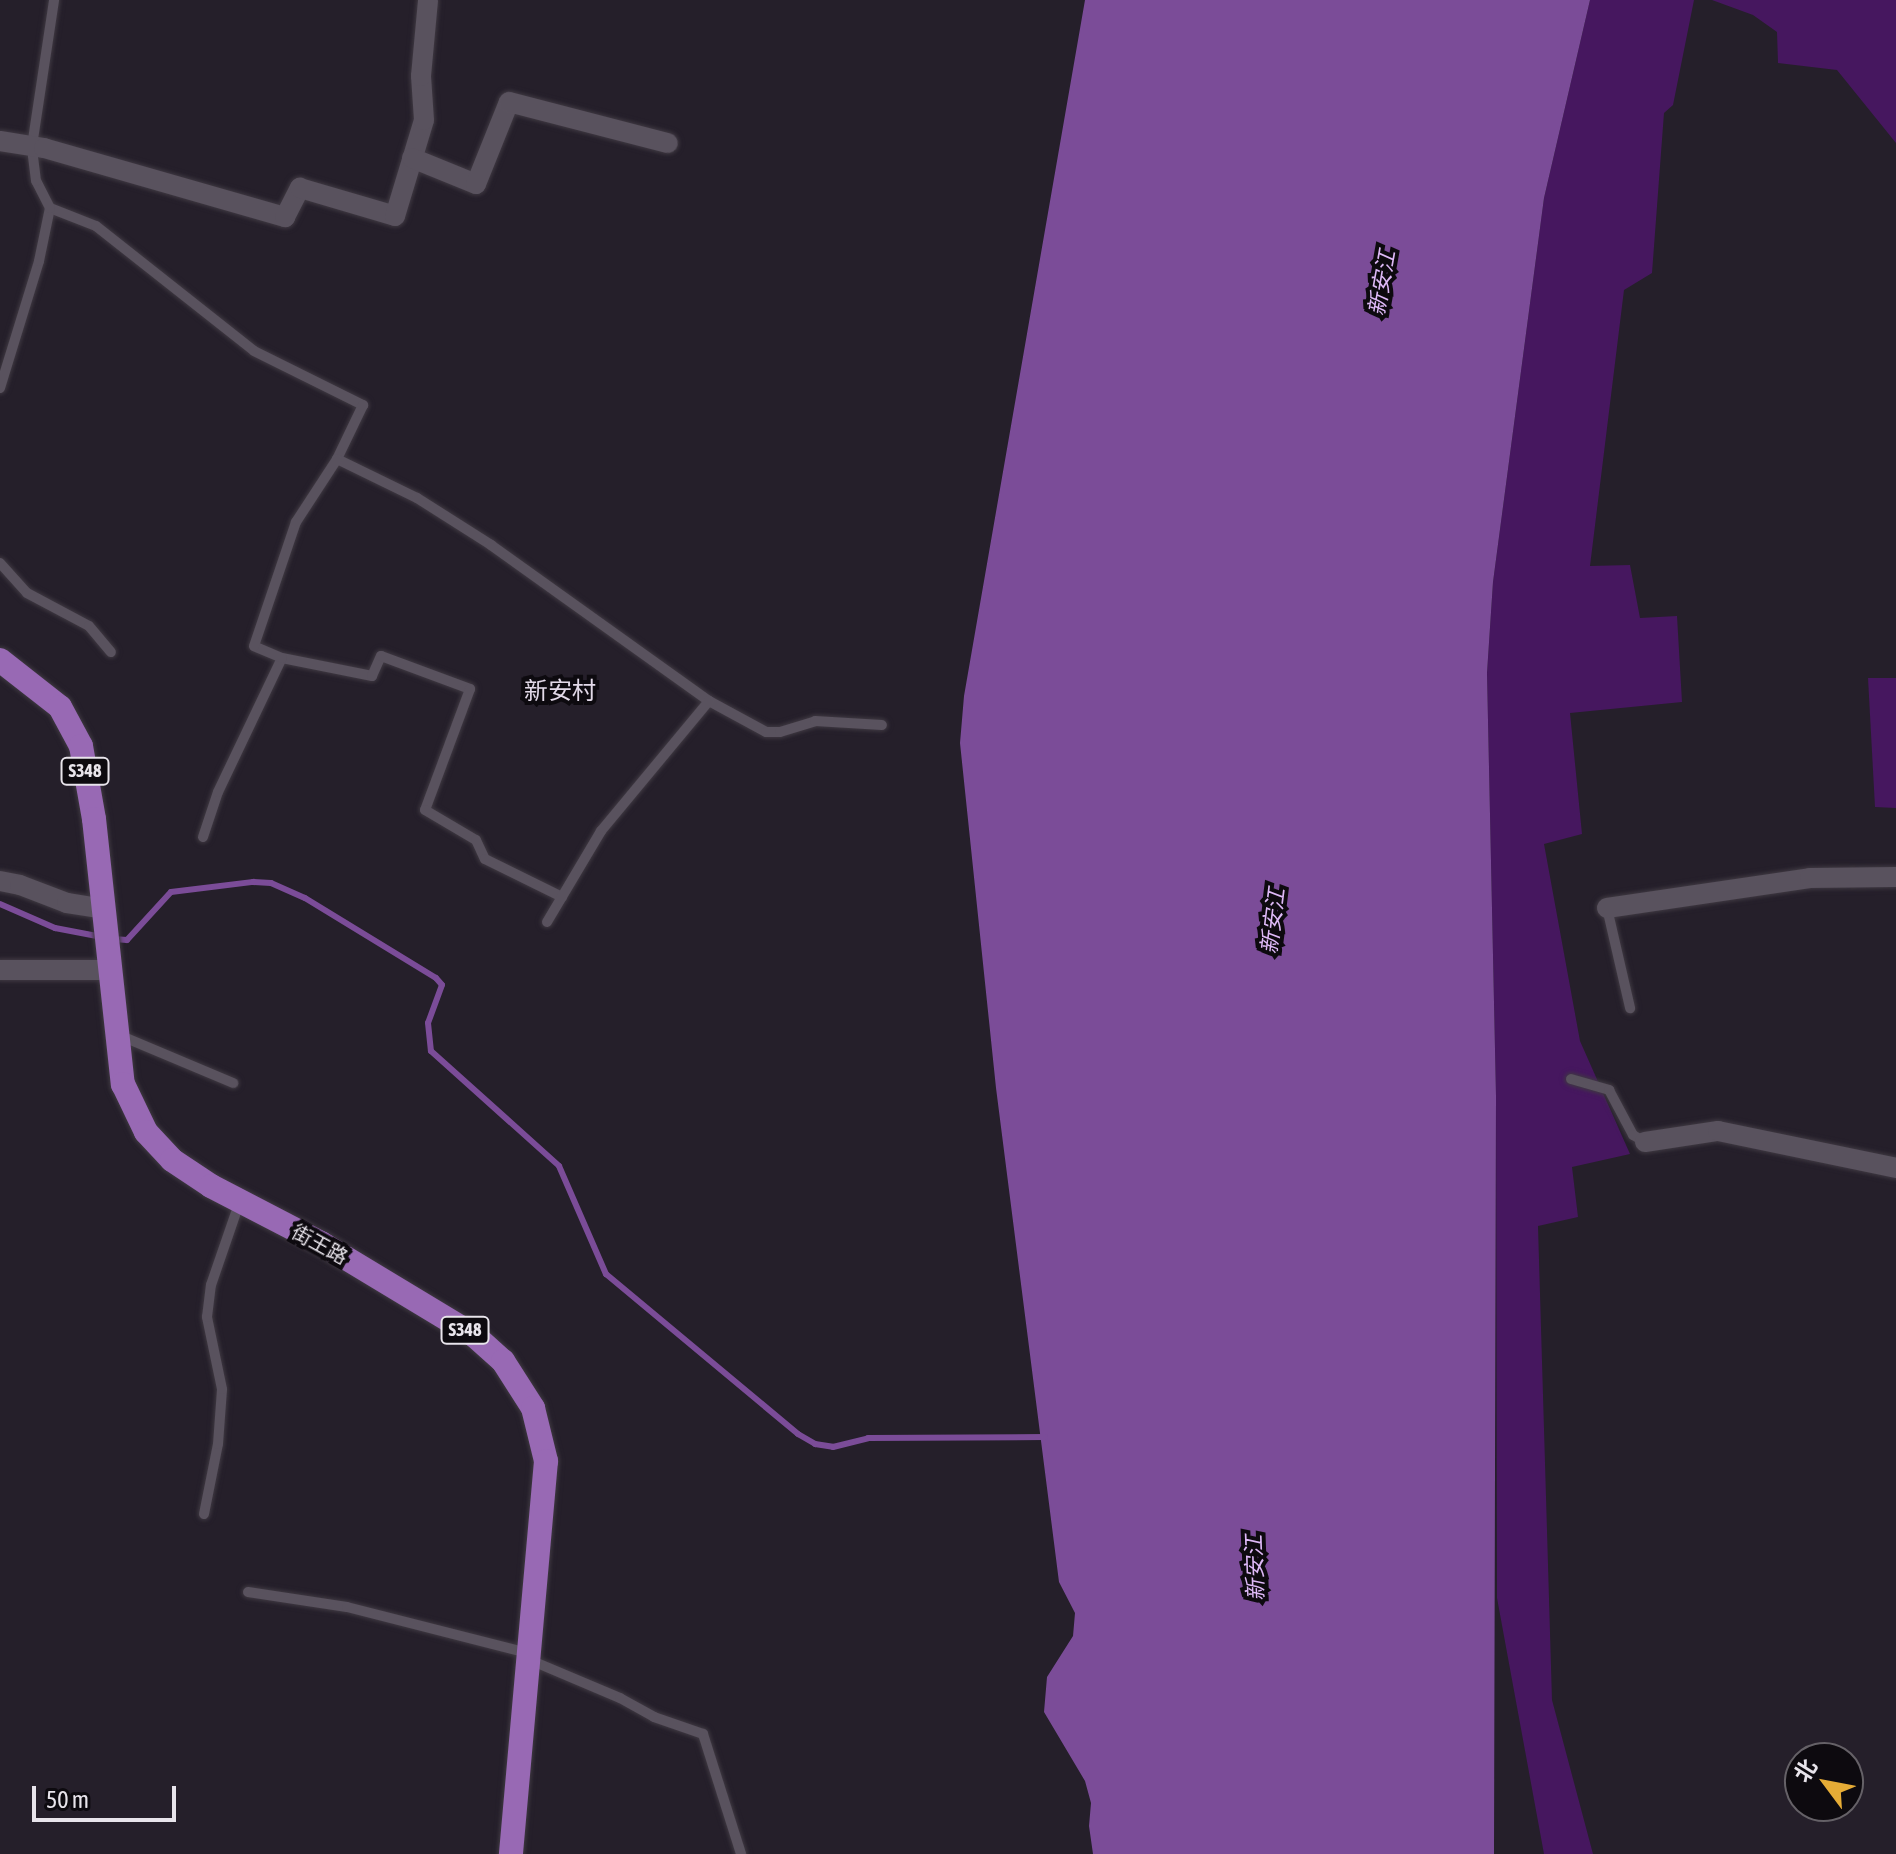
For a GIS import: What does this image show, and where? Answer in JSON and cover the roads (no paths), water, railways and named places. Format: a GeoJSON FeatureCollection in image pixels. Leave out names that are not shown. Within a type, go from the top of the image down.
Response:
{"type":"FeatureCollection","features":[{"type":"Feature","properties":{"kind":"main road","name":"街王路"},"geometry":{"type":"LineString","coordinates":[[0,660],[47,694],[76,732],[94,819],[123,1084],[146,1132],[172,1160],[240,1201],[321,1243],[475,1336],[515,1375],[536,1416],[546,1461],[511,1854]]}},
{"type":"Feature","properties":{"kind":"street"},"geometry":{"type":"LineString","coordinates":[[0,141],[32,146],[285,217],[300,188],[395,216],[424,120],[421,76],[428,0]]}},
{"type":"Feature","properties":{"kind":"street"},"geometry":{"type":"LineString","coordinates":[[412,158],[476,184],[509,102],[668,143]]}},
{"type":"Feature","properties":{"kind":"street"},"geometry":{"type":"LineString","coordinates":[[1607,908],[1810,878],[1896,877]]}},
{"type":"Feature","properties":{"kind":"street"},"geometry":{"type":"LineString","coordinates":[[0,881],[104,913]]}},
{"type":"Feature","properties":{"kind":"street"},"geometry":{"type":"LineString","coordinates":[[0,970],[110,965]]}},
{"type":"Feature","properties":{"kind":"street"},"geometry":{"type":"LineString","coordinates":[[1645,1142],[1718,1131],[1896,1168]]}},
{"type":"Feature","properties":{"kind":"lane"},"geometry":{"type":"LineString","coordinates":[[0,388],[39,261],[50,208],[36,181],[32,146],[54,0]]}},
{"type":"Feature","properties":{"kind":"lane"},"geometry":{"type":"LineString","coordinates":[[50,208],[96,226],[254,351],[363,405],[337,459],[296,522],[254,646],[282,658],[372,676],[381,656],[470,689],[425,810],[476,840],[485,859],[562,897]]}},
{"type":"Feature","properties":{"kind":"lane"},"geometry":{"type":"LineString","coordinates":[[337,459],[417,498],[491,545],[709,701],[766,732],[780,732],[815,721],[882,725]]}},
{"type":"Feature","properties":{"kind":"lane"},"geometry":{"type":"LineString","coordinates":[[0,563],[27,593],[89,626],[111,652]]}},
{"type":"Feature","properties":{"kind":"lane"},"geometry":{"type":"LineString","coordinates":[[203,837],[218,792],[282,658]]}},
{"type":"Feature","properties":{"kind":"lane"},"geometry":{"type":"LineString","coordinates":[[547,922],[601,831],[709,701]]}},
{"type":"Feature","properties":{"kind":"lane"},"geometry":{"type":"LineString","coordinates":[[1607,908],[1630,1008]]}},
{"type":"Feature","properties":{"kind":"lane"},"geometry":{"type":"LineString","coordinates":[[117,1034],[233,1083]]}},
{"type":"Feature","properties":{"kind":"lane"},"geometry":{"type":"LineString","coordinates":[[1571,1079],[1609,1090],[1633,1135],[1645,1142]]}},
{"type":"Feature","properties":{"kind":"lane"},"geometry":{"type":"LineString","coordinates":[[204,1514],[218,1444],[222,1389],[207,1317],[211,1285],[240,1201]]}},
{"type":"Feature","properties":{"kind":"lane"},"geometry":{"type":"LineString","coordinates":[[248,1592],[347,1607],[528,1656],[654,1717],[703,1734],[741,1854]]}},
{"type":"Feature","properties":{"kind":"water","name":"新安江"},"geometry":{"type":"Polygon","coordinates":[[[1085,0],[1590,0],[1544,198],[1493,582],[1487,673],[1496,1096],[1494,1854],[1093,1854],[1089,1826],[1091,1803],[1085,1781],[1044,1712],[1047,1677],[1073,1636],[1075,1613],[1059,1582],[996,1088],[960,743],[964,696],[1085,0]]]}},
{"type":"Feature","properties":{"kind":"waterway"},"geometry":{"type":"LineString","coordinates":[[113,939],[127,940],[171,892],[253,882],[271,883],[305,898],[436,978],[442,985],[428,1023],[431,1051],[559,1166],[606,1274],[798,1434],[815,1444],[833,1447],[868,1438],[1045,1437]]}},
{"type":"Feature","properties":{"kind":"waterway"},"geometry":{"type":"LineString","coordinates":[[0,904],[55,928],[102,937]]}},
{"type":"Feature","properties":{"kind":"district","name":"新安村"},"geometry":{"type":"Point","coordinates":[560,691]}}]}
